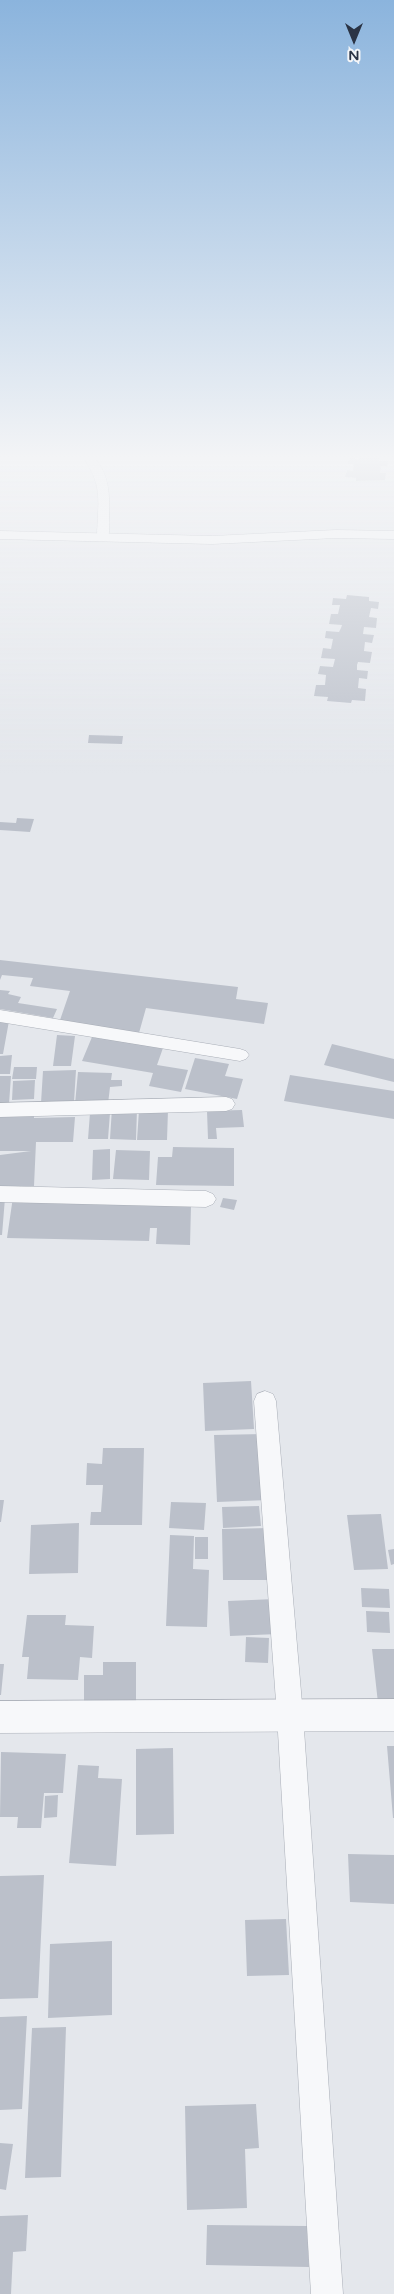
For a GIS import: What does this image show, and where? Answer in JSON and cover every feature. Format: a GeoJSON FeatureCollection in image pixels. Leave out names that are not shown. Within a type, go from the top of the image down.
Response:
{"type":"FeatureCollection","features":[{"type":"Feature","properties":{"kind":"street"},"geometry":{"type":"LineString","coordinates":[[0,1016],[240,1055]]}},
{"type":"Feature","properties":{"kind":"street"},"geometry":{"type":"LineString","coordinates":[[0,1110],[109,1106],[156,1108],[226,1104]]}},
{"type":"Feature","properties":{"kind":"street"},"geometry":{"type":"LineString","coordinates":[[0,1194],[206,1199]]}},
{"type":"Feature","properties":{"kind":"street"},"geometry":{"type":"LineString","coordinates":[[265,1401],[290,1715],[328,2294]]}},
{"type":"Feature","properties":{"kind":"street"},"geometry":{"type":"LineString","coordinates":[[0,1716],[394,1715]]}},
{"type":"Feature","properties":{"kind":"building"},"geometry":{"type":"Polygon","coordinates":[[[347,595],[369,597],[369,601],[379,602],[378,609],[371,608],[369,617],[377,618],[376,628],[364,627],[363,634],[374,635],[372,643],[365,642],[364,651],[372,652],[370,663],[358,662],[357,665],[357,670],[368,671],[367,679],[359,678],[358,688],[366,689],[365,701],[352,700],[351,703],[327,701],[328,697],[314,696],[316,685],[325,685],[326,675],[318,674],[320,666],[333,667],[335,659],[321,658],[323,648],[331,649],[333,639],[325,638],[326,631],[339,632],[342,625],[329,624],[331,614],[338,614],[340,605],[332,605],[333,598],[346,599],[347,595]]]}},
{"type":"Feature","properties":{"kind":"building"},"geometry":{"type":"Polygon","coordinates":[[[89,735],[123,736],[122,744],[88,743],[89,735]]]}},
{"type":"Feature","properties":{"kind":"building"},"geometry":{"type":"Polygon","coordinates":[[[17,818],[34,819],[30,832],[0,830],[0,822],[16,823],[17,818]]]}},
{"type":"Feature","properties":{"kind":"building"},"geometry":{"type":"Polygon","coordinates":[[[0,960],[238,987],[236,999],[268,1003],[264,1024],[146,1008],[139,1033],[59,1023],[70,991],[30,986],[33,978],[2,975],[0,980],[0,960]]]}},
{"type":"Feature","properties":{"kind":"building"},"geometry":{"type":"Polygon","coordinates":[[[0,990],[10,991],[8,994],[21,997],[18,1003],[57,1009],[53,1018],[0,1009],[0,990]]]}},
{"type":"Feature","properties":{"kind":"building"},"geometry":{"type":"Polygon","coordinates":[[[0,1021],[9,1021],[3,1054],[0,1054],[0,1021]]]}},
{"type":"Feature","properties":{"kind":"building"},"geometry":{"type":"Polygon","coordinates":[[[57,1035],[75,1036],[71,1066],[53,1066],[57,1035]]]}},
{"type":"Feature","properties":{"kind":"building"},"geometry":{"type":"Polygon","coordinates":[[[92,1037],[163,1048],[157,1065],[188,1070],[181,1092],[149,1086],[153,1073],[82,1061],[92,1037]]]}},
{"type":"Feature","properties":{"kind":"building"},"geometry":{"type":"Polygon","coordinates":[[[332,1044],[394,1059],[394,1082],[324,1065],[332,1044]]]}},
{"type":"Feature","properties":{"kind":"building"},"geometry":{"type":"Polygon","coordinates":[[[12,1055],[10,1074],[0,1074],[0,1056],[12,1055]]]}},
{"type":"Feature","properties":{"kind":"building"},"geometry":{"type":"Polygon","coordinates":[[[195,1058],[229,1064],[225,1076],[243,1079],[237,1099],[185,1089],[195,1058]]]}},
{"type":"Feature","properties":{"kind":"building"},"geometry":{"type":"Polygon","coordinates":[[[14,1067],[37,1067],[36,1079],[12,1079],[14,1067]]]}},
{"type":"Feature","properties":{"kind":"building"},"geometry":{"type":"Polygon","coordinates":[[[76,1070],[74,1102],[41,1103],[43,1071],[76,1070]]]}},
{"type":"Feature","properties":{"kind":"building"},"geometry":{"type":"Polygon","coordinates":[[[78,1072],[112,1073],[111,1080],[122,1080],[122,1086],[110,1087],[108,1104],[75,1104],[78,1072]]]}},
{"type":"Feature","properties":{"kind":"building"},"geometry":{"type":"Polygon","coordinates":[[[290,1075],[394,1091],[394,1119],[284,1101],[290,1075]]]}},
{"type":"Feature","properties":{"kind":"building"},"geometry":{"type":"Polygon","coordinates":[[[0,1076],[11,1076],[9,1104],[0,1104],[0,1076]]]}},
{"type":"Feature","properties":{"kind":"building"},"geometry":{"type":"Polygon","coordinates":[[[35,1080],[34,1099],[12,1100],[13,1081],[35,1080]]]}},
{"type":"Feature","properties":{"kind":"building"},"geometry":{"type":"Polygon","coordinates":[[[112,1108],[137,1109],[136,1140],[110,1139],[112,1108]]]}},
{"type":"Feature","properties":{"kind":"building"},"geometry":{"type":"Polygon","coordinates":[[[139,1110],[168,1110],[167,1140],[137,1140],[139,1110]]]}},
{"type":"Feature","properties":{"kind":"building"},"geometry":{"type":"Polygon","coordinates":[[[242,1110],[244,1127],[216,1128],[217,1139],[208,1139],[207,1111],[242,1110]]]}},
{"type":"Feature","properties":{"kind":"building"},"geometry":{"type":"Polygon","coordinates":[[[90,1113],[110,1113],[108,1139],[88,1139],[90,1113]]]}},
{"type":"Feature","properties":{"kind":"building"},"geometry":{"type":"Polygon","coordinates":[[[0,1114],[34,1114],[34,1118],[75,1117],[73,1142],[36,1142],[34,1186],[0,1187],[0,1155],[31,1151],[0,1151],[0,1114]]]}},
{"type":"Feature","properties":{"kind":"building"},"geometry":{"type":"Polygon","coordinates":[[[173,1147],[234,1148],[234,1186],[156,1185],[158,1157],[172,1157],[173,1147]]]}},
{"type":"Feature","properties":{"kind":"building"},"geometry":{"type":"Polygon","coordinates":[[[110,1149],[110,1179],[92,1180],[93,1150],[110,1149]]]}},
{"type":"Feature","properties":{"kind":"building"},"geometry":{"type":"Polygon","coordinates":[[[116,1150],[150,1151],[149,1180],[113,1179],[116,1150]]]}},
{"type":"Feature","properties":{"kind":"building"},"geometry":{"type":"Polygon","coordinates":[[[13,1197],[191,1206],[190,1245],[156,1244],[157,1228],[150,1228],[149,1241],[7,1238],[13,1197]]]}},
{"type":"Feature","properties":{"kind":"building"},"geometry":{"type":"Polygon","coordinates":[[[0,1198],[5,1198],[2,1235],[0,1235],[0,1198]]]}},
{"type":"Feature","properties":{"kind":"building"},"geometry":{"type":"Polygon","coordinates":[[[223,1198],[237,1200],[234,1210],[220,1207],[223,1198]]]}},
{"type":"Feature","properties":{"kind":"building"},"geometry":{"type":"Polygon","coordinates":[[[251,1381],[254,1429],[205,1431],[203,1383],[251,1381]]]}},
{"type":"Feature","properties":{"kind":"building"},"geometry":{"type":"Polygon","coordinates":[[[264,1434],[268,1500],[217,1502],[214,1435],[264,1434]]]}},
{"type":"Feature","properties":{"kind":"building"},"geometry":{"type":"Polygon","coordinates":[[[103,1448],[144,1448],[142,1525],[90,1525],[91,1512],[101,1512],[103,1485],[86,1485],[87,1463],[102,1464],[103,1448]]]}},
{"type":"Feature","properties":{"kind":"building"},"geometry":{"type":"Polygon","coordinates":[[[0,1500],[4,1500],[1,1522],[0,1522],[0,1500]]]}},
{"type":"Feature","properties":{"kind":"building"},"geometry":{"type":"Polygon","coordinates":[[[171,1502],[206,1503],[204,1530],[169,1528],[171,1502]]]}},
{"type":"Feature","properties":{"kind":"building"},"geometry":{"type":"Polygon","coordinates":[[[259,1506],[261,1526],[223,1528],[222,1507],[259,1506]]]}},
{"type":"Feature","properties":{"kind":"building"},"geometry":{"type":"Polygon","coordinates":[[[381,1514],[388,1569],[354,1570],[347,1515],[381,1514]]]}},
{"type":"Feature","properties":{"kind":"building"},"geometry":{"type":"Polygon","coordinates":[[[79,1523],[78,1573],[29,1574],[31,1525],[79,1523]]]}},
{"type":"Feature","properties":{"kind":"building"},"geometry":{"type":"Polygon","coordinates":[[[270,1528],[272,1580],[223,1580],[222,1529],[270,1528]]]}},
{"type":"Feature","properties":{"kind":"building"},"geometry":{"type":"Polygon","coordinates":[[[170,1535],[194,1536],[193,1569],[209,1570],[207,1627],[166,1626],[170,1535]]]}},
{"type":"Feature","properties":{"kind":"building"},"geometry":{"type":"Polygon","coordinates":[[[195,1537],[208,1537],[208,1559],[195,1559],[195,1537]]]}},
{"type":"Feature","properties":{"kind":"building"},"geometry":{"type":"Polygon","coordinates":[[[394,1549],[394,1564],[391,1565],[388,1550],[394,1549]]]}},
{"type":"Feature","properties":{"kind":"building"},"geometry":{"type":"Polygon","coordinates":[[[361,1588],[389,1589],[390,1608],[362,1607],[361,1588]]]}},
{"type":"Feature","properties":{"kind":"building"},"geometry":{"type":"Polygon","coordinates":[[[275,1599],[278,1634],[230,1636],[228,1601],[275,1599]]]}},
{"type":"Feature","properties":{"kind":"building"},"geometry":{"type":"Polygon","coordinates":[[[366,1611],[389,1612],[390,1633],[367,1632],[366,1611]]]}},
{"type":"Feature","properties":{"kind":"building"},"geometry":{"type":"Polygon","coordinates":[[[27,1615],[66,1615],[65,1625],[94,1626],[92,1658],[80,1657],[78,1680],[27,1679],[29,1657],[22,1657],[27,1615]]]}},
{"type":"Feature","properties":{"kind":"building"},"geometry":{"type":"Polygon","coordinates":[[[246,1637],[269,1638],[268,1663],[245,1662],[246,1637]]]}},
{"type":"Feature","properties":{"kind":"building"},"geometry":{"type":"Polygon","coordinates":[[[372,1649],[394,1649],[394,1712],[379,1712],[372,1649]]]}},
{"type":"Feature","properties":{"kind":"building"},"geometry":{"type":"Polygon","coordinates":[[[103,1662],[136,1662],[136,1707],[84,1709],[84,1675],[103,1675],[103,1662]]]}},
{"type":"Feature","properties":{"kind":"building"},"geometry":{"type":"Polygon","coordinates":[[[0,1664],[4,1664],[1,1695],[0,1695],[0,1664]]]}},
{"type":"Feature","properties":{"kind":"building"},"geometry":{"type":"Polygon","coordinates":[[[387,1746],[394,1746],[394,1818],[393,1818],[387,1746]]]}},
{"type":"Feature","properties":{"kind":"building"},"geometry":{"type":"Polygon","coordinates":[[[173,1748],[174,1834],[136,1835],[136,1749],[173,1748]]]}},
{"type":"Feature","properties":{"kind":"building"},"geometry":{"type":"Polygon","coordinates":[[[1,1752],[66,1754],[63,1793],[44,1793],[41,1828],[17,1828],[18,1817],[0,1817],[1,1752]]]}},
{"type":"Feature","properties":{"kind":"building"},"geometry":{"type":"Polygon","coordinates":[[[78,1765],[99,1766],[98,1778],[122,1779],[116,1866],[69,1863],[78,1765]]]}},
{"type":"Feature","properties":{"kind":"building"},"geometry":{"type":"Polygon","coordinates":[[[58,1795],[57,1817],[44,1818],[45,1796],[58,1795]]]}},
{"type":"Feature","properties":{"kind":"building"},"geometry":{"type":"Polygon","coordinates":[[[348,1854],[394,1855],[394,1904],[350,1902],[348,1854]]]}},
{"type":"Feature","properties":{"kind":"building"},"geometry":{"type":"Polygon","coordinates":[[[44,1875],[38,1998],[0,1999],[0,1876],[44,1875]]]}},
{"type":"Feature","properties":{"kind":"building"},"geometry":{"type":"Polygon","coordinates":[[[286,1919],[289,1975],[247,1976],[245,1920],[286,1919]]]}},
{"type":"Feature","properties":{"kind":"building"},"geometry":{"type":"Polygon","coordinates":[[[112,1941],[112,2015],[48,2018],[50,1944],[112,1941]]]}},
{"type":"Feature","properties":{"kind":"building"},"geometry":{"type":"Polygon","coordinates":[[[27,2016],[22,2109],[0,2110],[0,2017],[27,2016]]]}},
{"type":"Feature","properties":{"kind":"building"},"geometry":{"type":"Polygon","coordinates":[[[66,2027],[61,2177],[25,2178],[32,2028],[66,2027]]]}},
{"type":"Feature","properties":{"kind":"building"},"geometry":{"type":"Polygon","coordinates":[[[256,2104],[259,2148],[245,2149],[247,2208],[187,2210],[185,2106],[256,2104]]]}},
{"type":"Feature","properties":{"kind":"building"},"geometry":{"type":"Polygon","coordinates":[[[0,2143],[13,2144],[6,2190],[0,2189],[0,2143]]]}},
{"type":"Feature","properties":{"kind":"building"},"geometry":{"type":"Polygon","coordinates":[[[28,2215],[26,2251],[13,2252],[11,2294],[0,2294],[0,2216],[28,2215]]]}},
{"type":"Feature","properties":{"kind":"building"},"geometry":{"type":"Polygon","coordinates":[[[207,2225],[307,2226],[309,2267],[206,2265],[207,2225]]]}}]}
